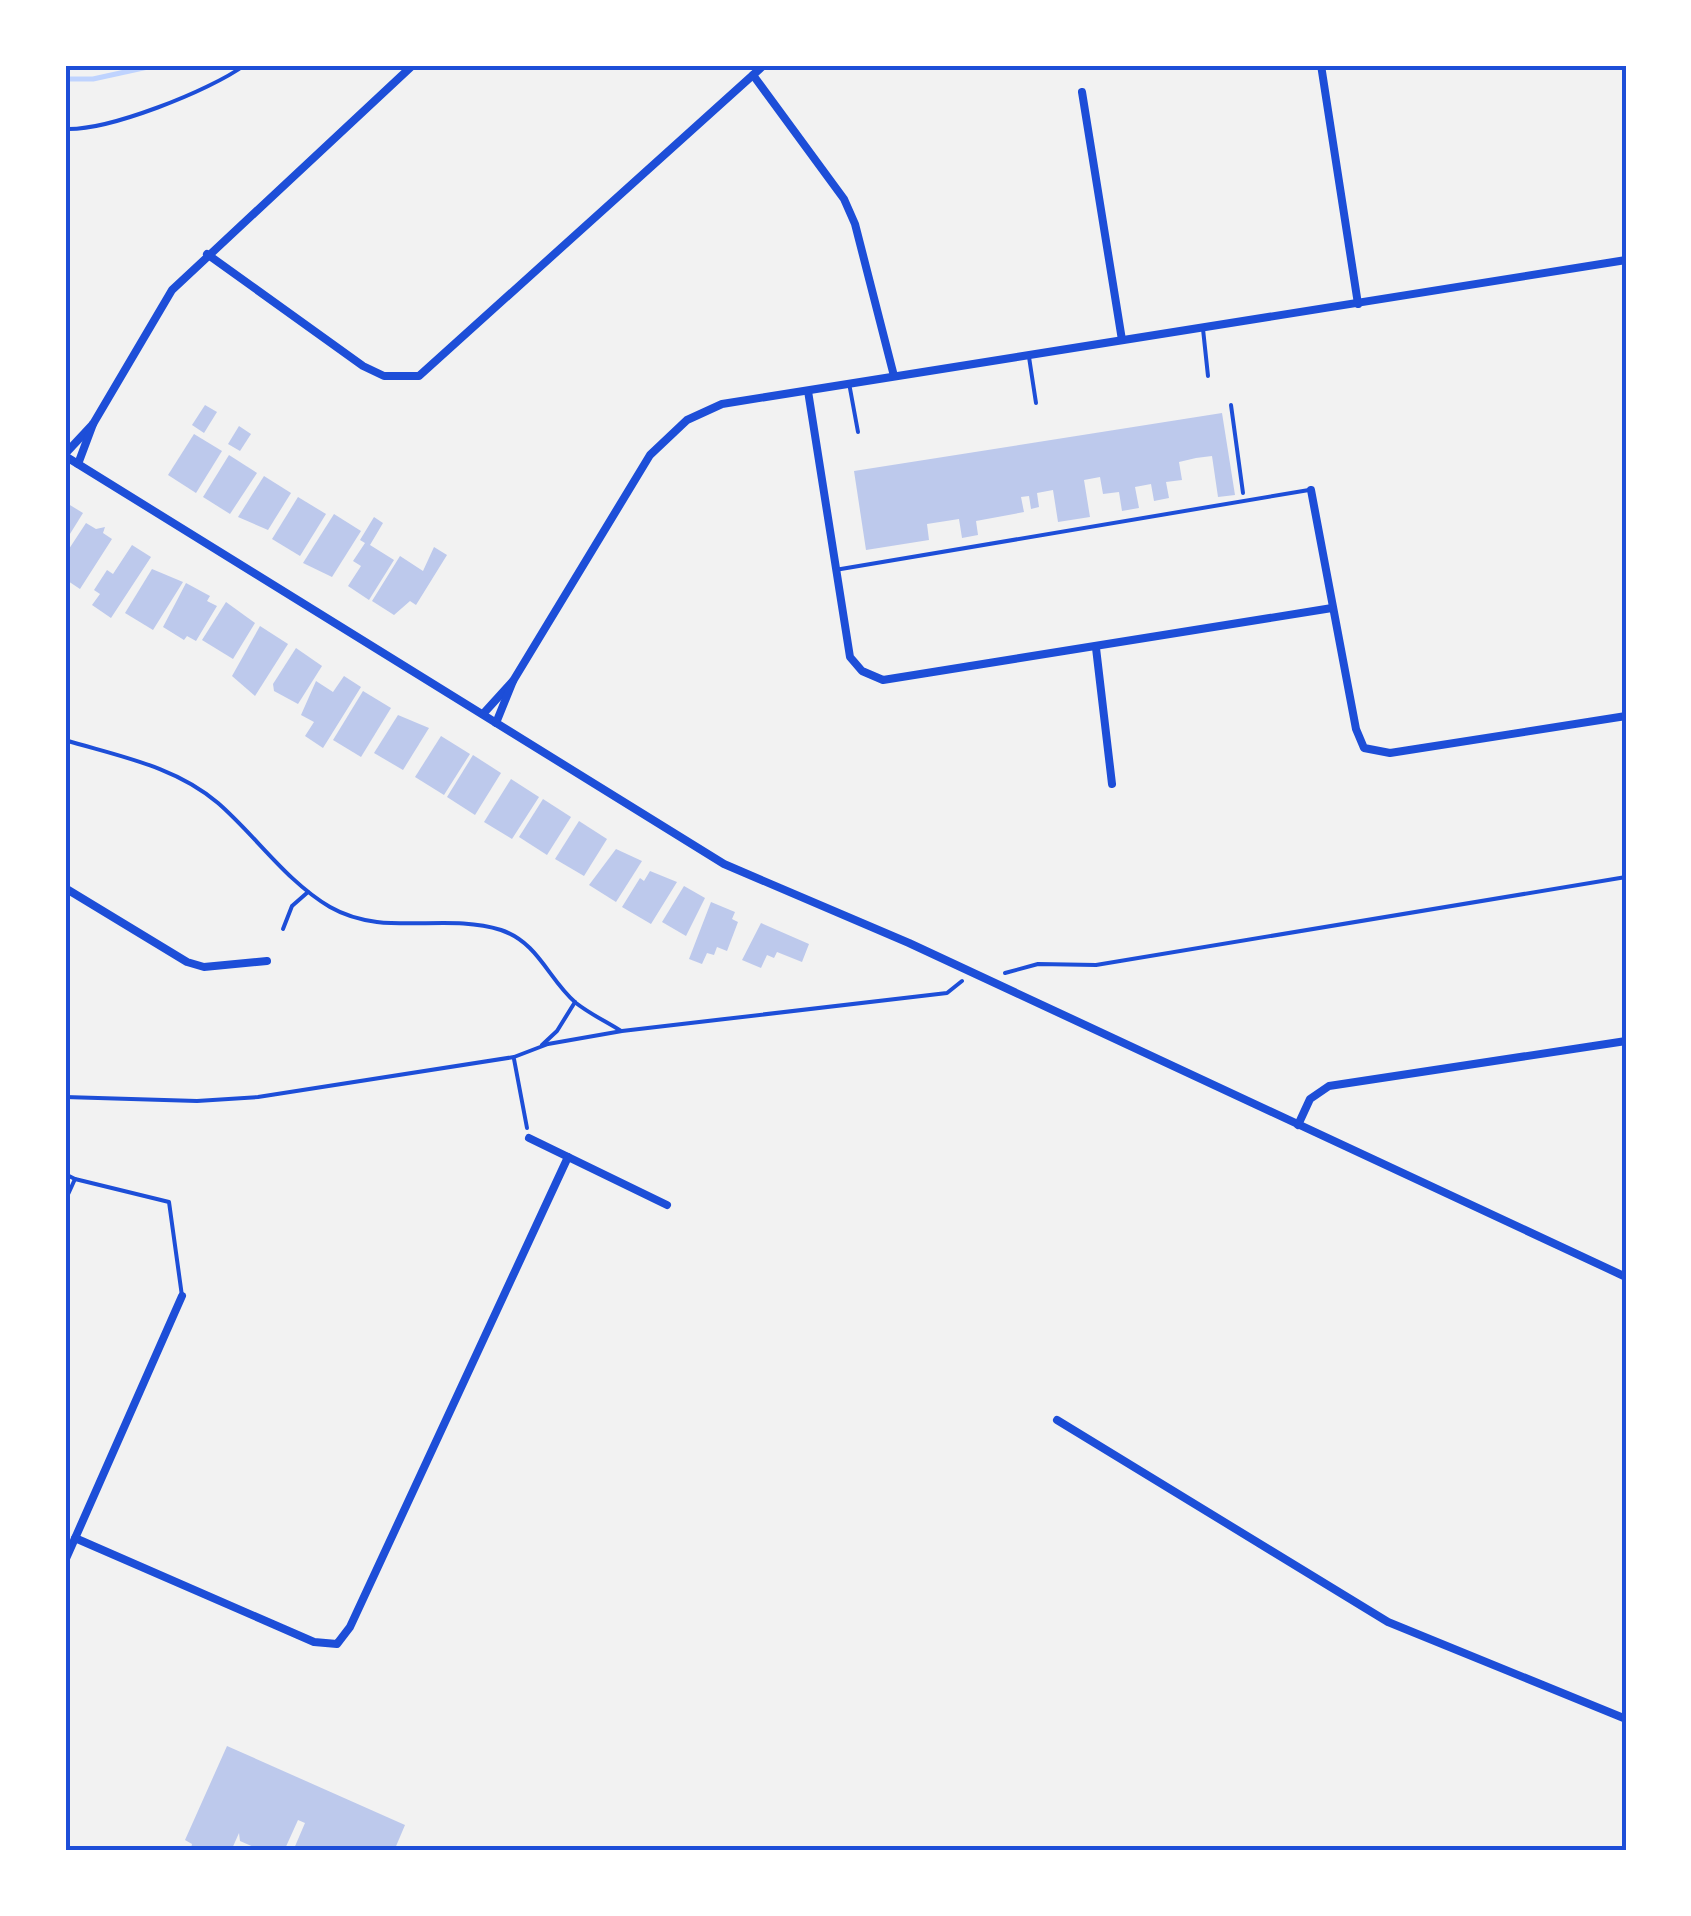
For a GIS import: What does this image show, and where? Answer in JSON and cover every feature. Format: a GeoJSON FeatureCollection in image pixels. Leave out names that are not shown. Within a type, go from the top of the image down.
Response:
{"type":"FeatureCollection","features":[{"type":"Feature","properties":{"kind":"street"},"geometry":{"type":"LineString","coordinates":[[78,464],[93,424],[172,290],[413,65]]}},
{"type":"Feature","properties":{"kind":"street"},"geometry":{"type":"LineString","coordinates":[[207,254],[363,366],[384,376],[419,376],[764,65]]}},
{"type":"Feature","properties":{"kind":"street"},"geometry":{"type":"LineString","coordinates":[[1321,65],[1358,304]]}},
{"type":"Feature","properties":{"kind":"street"},"geometry":{"type":"LineString","coordinates":[[753,75],[844,200],[855,224],[894,376]]}},
{"type":"Feature","properties":{"kind":"street"},"geometry":{"type":"LineString","coordinates":[[1082,92],[1122,340]]}},
{"type":"Feature","properties":{"kind":"street"},"geometry":{"type":"LineString","coordinates":[[496,723],[512,681],[650,455],[667,435],[722,404],[1626,260]]}},
{"type":"Feature","properties":{"kind":"street"},"geometry":{"type":"LineString","coordinates":[[808,391],[850,656],[862,671],[883,680],[1332,608]]}},
{"type":"Feature","properties":{"kind":"street"},"geometry":{"type":"LineString","coordinates":[[93,424],[65,455],[724,864],[980,978],[1626,1278]]}},
{"type":"Feature","properties":{"kind":"street"},"geometry":{"type":"LineString","coordinates":[[1312,490],[1356,729],[1364,748],[1390,754],[1626,716]]}},
{"type":"Feature","properties":{"kind":"street"},"geometry":{"type":"LineString","coordinates":[[1096,648],[1112,784]]}},
{"type":"Feature","properties":{"kind":"street"},"geometry":{"type":"LineString","coordinates":[[482,714],[512,681]]}},
{"type":"Feature","properties":{"kind":"street"},"geometry":{"type":"LineString","coordinates":[[65,888],[187,962],[204,967],[266,961]]}},
{"type":"Feature","properties":{"kind":"street"},"geometry":{"type":"LineString","coordinates":[[1298,1125],[1310,1099],[1329,1086],[1626,1042]]}},
{"type":"Feature","properties":{"kind":"street"},"geometry":{"type":"LineString","coordinates":[[529,1138],[667,1205]]}},
{"type":"Feature","properties":{"kind":"street"},"geometry":{"type":"LineString","coordinates":[[76,1538],[314,1642],[337,1644],[350,1628],[568,1158]]}},
{"type":"Feature","properties":{"kind":"street"},"geometry":{"type":"LineString","coordinates":[[65,1561],[182,1296]]}},
{"type":"Feature","properties":{"kind":"street"},"geometry":{"type":"LineString","coordinates":[[1057,1420],[1388,1622],[1626,1719]]}},
{"type":"Feature","properties":{"kind":"lane"},"geometry":{"type":"LineString","coordinates":[[1202,329],[1208,376]]}},
{"type":"Feature","properties":{"kind":"lane"},"geometry":{"type":"LineString","coordinates":[[1030,357],[1036,404]]}},
{"type":"Feature","properties":{"kind":"lane"},"geometry":{"type":"LineString","coordinates":[[849,384],[858,432]]}},
{"type":"Feature","properties":{"kind":"lane"},"geometry":{"type":"LineString","coordinates":[[835,570],[1244,498],[1312,490]]}},
{"type":"Feature","properties":{"kind":"lane"},"geometry":{"type":"LineString","coordinates":[[65,1174],[168,1202],[182,1296]]}},
{"type":"Feature","properties":{"kind":"lane"},"geometry":{"type":"LineString","coordinates":[[65,1201],[76,1179]]}},
{"type":"Feature","properties":{"kind":"path"},"geometry":{"type":"LineString","coordinates":[[65,129],[86,130],[165,102],[245,65]]}},
{"type":"Feature","properties":{"kind":"path"},"geometry":{"type":"LineString","coordinates":[[1231,405],[1244,498]]}},
{"type":"Feature","properties":{"kind":"path"},"geometry":{"type":"LineString","coordinates":[[65,740],[161,768],[190,782],[218,803],[308,892],[355,920],[395,925],[459,925],[515,936],[532,948],[575,1002],[622,1032]]}},
{"type":"Feature","properties":{"kind":"path"},"geometry":{"type":"LineString","coordinates":[[65,1097],[197,1101],[258,1097],[514,1057],[538,1048],[622,1032],[948,993],[960,982],[1038,964],[1096,965],[1626,877]]}},
{"type":"Feature","properties":{"kind":"path"},"geometry":{"type":"LineString","coordinates":[[283,929],[292,906],[308,892]]}},
{"type":"Feature","properties":{"kind":"path"},"geometry":{"type":"LineString","coordinates":[[538,1048],[557,1031],[575,1002]]}},
{"type":"Feature","properties":{"kind":"path"},"geometry":{"type":"LineString","coordinates":[[514,1057],[529,1138]]}},
{"type":"Feature","properties":{"kind":"building"},"geometry":{"type":"Polygon","coordinates":[[[205,405],[217,412],[204,433],[192,425],[205,405]]]}},
{"type":"Feature","properties":{"kind":"building"},"geometry":{"type":"Polygon","coordinates":[[[1222,413],[1235,495],[1218,497],[1212,456],[1196,458],[1179,462],[1182,480],[1166,482],[1169,498],[1154,501],[1151,484],[1135,487],[1139,508],[1122,511],[1119,492],[1103,494],[1100,477],[1084,480],[1090,517],[1058,522],[1053,490],[1037,493],[1039,507],[1031,509],[1029,496],[1021,497],[1024,512],[976,521],[978,535],[962,538],[959,519],[927,524],[929,540],[866,550],[854,471],[1222,413]]]}},
{"type":"Feature","properties":{"kind":"building"},"geometry":{"type":"Polygon","coordinates":[[[239,426],[251,434],[240,451],[228,444],[239,426]]]}},
{"type":"Feature","properties":{"kind":"building"},"geometry":{"type":"Polygon","coordinates":[[[194,434],[222,451],[196,493],[168,475],[194,434]]]}},
{"type":"Feature","properties":{"kind":"building"},"geometry":{"type":"Polygon","coordinates":[[[229,455],[257,473],[230,514],[203,497],[229,455]]]}},
{"type":"Feature","properties":{"kind":"building"},"geometry":{"type":"Polygon","coordinates":[[[264,476],[291,493],[268,530],[238,517],[264,476]]]}},
{"type":"Feature","properties":{"kind":"building"},"geometry":{"type":"Polygon","coordinates":[[[298,497],[326,514],[300,556],[272,539],[298,497]]]}},
{"type":"Feature","properties":{"kind":"building"},"geometry":{"type":"Polygon","coordinates":[[[65,502],[83,513],[65,542],[65,502]]]}},
{"type":"Feature","properties":{"kind":"building"},"geometry":{"type":"Polygon","coordinates":[[[334,514],[361,531],[332,577],[303,563],[334,514]]]}},
{"type":"Feature","properties":{"kind":"building"},"geometry":{"type":"Polygon","coordinates":[[[374,517],[383,523],[370,545],[394,560],[369,600],[348,586],[361,566],[353,561],[365,543],[360,540],[374,517]]]}},
{"type":"Feature","properties":{"kind":"building"},"geometry":{"type":"Polygon","coordinates":[[[86,523],[96,529],[105,527],[103,533],[112,539],[80,589],[65,579],[65,555],[86,523]]]}},
{"type":"Feature","properties":{"kind":"building"},"geometry":{"type":"Polygon","coordinates":[[[132,545],[151,557],[111,618],[92,605],[100,594],[94,590],[107,570],[113,574],[132,545]]]}},
{"type":"Feature","properties":{"kind":"building"},"geometry":{"type":"Polygon","coordinates":[[[434,547],[447,555],[416,605],[410,601],[394,615],[372,601],[400,556],[423,571],[434,547]]]}},
{"type":"Feature","properties":{"kind":"building"},"geometry":{"type":"Polygon","coordinates":[[[152,569],[183,582],[153,630],[125,613],[152,569]]]}},
{"type":"Feature","properties":{"kind":"building"},"geometry":{"type":"Polygon","coordinates":[[[186,583],[210,596],[207,601],[217,606],[196,641],[187,636],[184,640],[163,627],[186,583]]]}},
{"type":"Feature","properties":{"kind":"building"},"geometry":{"type":"Polygon","coordinates":[[[226,602],[255,623],[233,659],[202,640],[226,602]]]}},
{"type":"Feature","properties":{"kind":"building"},"geometry":{"type":"Polygon","coordinates":[[[260,626],[288,644],[255,696],[232,676],[260,626]]]}},
{"type":"Feature","properties":{"kind":"building"},"geometry":{"type":"Polygon","coordinates":[[[296,648],[322,666],[298,704],[274,691],[273,684],[296,648]]]}},
{"type":"Feature","properties":{"kind":"building"},"geometry":{"type":"Polygon","coordinates":[[[344,676],[361,687],[323,748],[305,736],[314,722],[301,715],[316,681],[333,692],[344,676]]]}},
{"type":"Feature","properties":{"kind":"building"},"geometry":{"type":"Polygon","coordinates":[[[363,691],[391,708],[361,757],[333,740],[363,691]]]}},
{"type":"Feature","properties":{"kind":"building"},"geometry":{"type":"Polygon","coordinates":[[[398,715],[429,728],[403,770],[374,753],[398,715]]]}},
{"type":"Feature","properties":{"kind":"building"},"geometry":{"type":"Polygon","coordinates":[[[441,736],[470,754],[444,795],[415,777],[441,736]]]}},
{"type":"Feature","properties":{"kind":"building"},"geometry":{"type":"Polygon","coordinates":[[[473,755],[501,773],[475,815],[447,797],[473,755]]]}},
{"type":"Feature","properties":{"kind":"building"},"geometry":{"type":"Polygon","coordinates":[[[511,779],[539,797],[512,839],[484,822],[511,779]]]}},
{"type":"Feature","properties":{"kind":"building"},"geometry":{"type":"Polygon","coordinates":[[[543,799],[571,817],[547,855],[519,837],[543,799]]]}},
{"type":"Feature","properties":{"kind":"building"},"geometry":{"type":"Polygon","coordinates":[[[579,821],[607,839],[584,876],[555,859],[579,821]]]}},
{"type":"Feature","properties":{"kind":"building"},"geometry":{"type":"Polygon","coordinates":[[[616,849],[642,861],[616,902],[589,885],[616,849]]]}},
{"type":"Feature","properties":{"kind":"building"},"geometry":{"type":"Polygon","coordinates":[[[650,871],[677,882],[651,924],[622,907],[640,878],[644,881],[650,871]]]}},
{"type":"Feature","properties":{"kind":"building"},"geometry":{"type":"Polygon","coordinates":[[[684,886],[705,898],[686,936],[662,922],[684,886]]]}},
{"type":"Feature","properties":{"kind":"building"},"geometry":{"type":"Polygon","coordinates":[[[711,902],[735,912],[732,919],[738,922],[727,951],[717,947],[714,955],[707,953],[702,964],[689,959],[711,902]]]}},
{"type":"Feature","properties":{"kind":"building"},"geometry":{"type":"Polygon","coordinates":[[[761,923],[809,944],[802,962],[777,952],[774,958],[767,955],[761,968],[742,960],[761,923]]]}},
{"type":"Feature","properties":{"kind":"building"},"geometry":{"type":"Polygon","coordinates":[[[227,1746],[405,1825],[394,1851],[293,1851],[305,1823],[298,1820],[284,1851],[263,1851],[240,1841],[239,1833],[231,1851],[191,1848],[192,1844],[185,1840],[227,1746]]]}},
{"type":"Feature","properties":{"kind":"waterway"},"geometry":{"type":"LineString","coordinates":[[65,79],[93,79],[157,65]]}}]}
